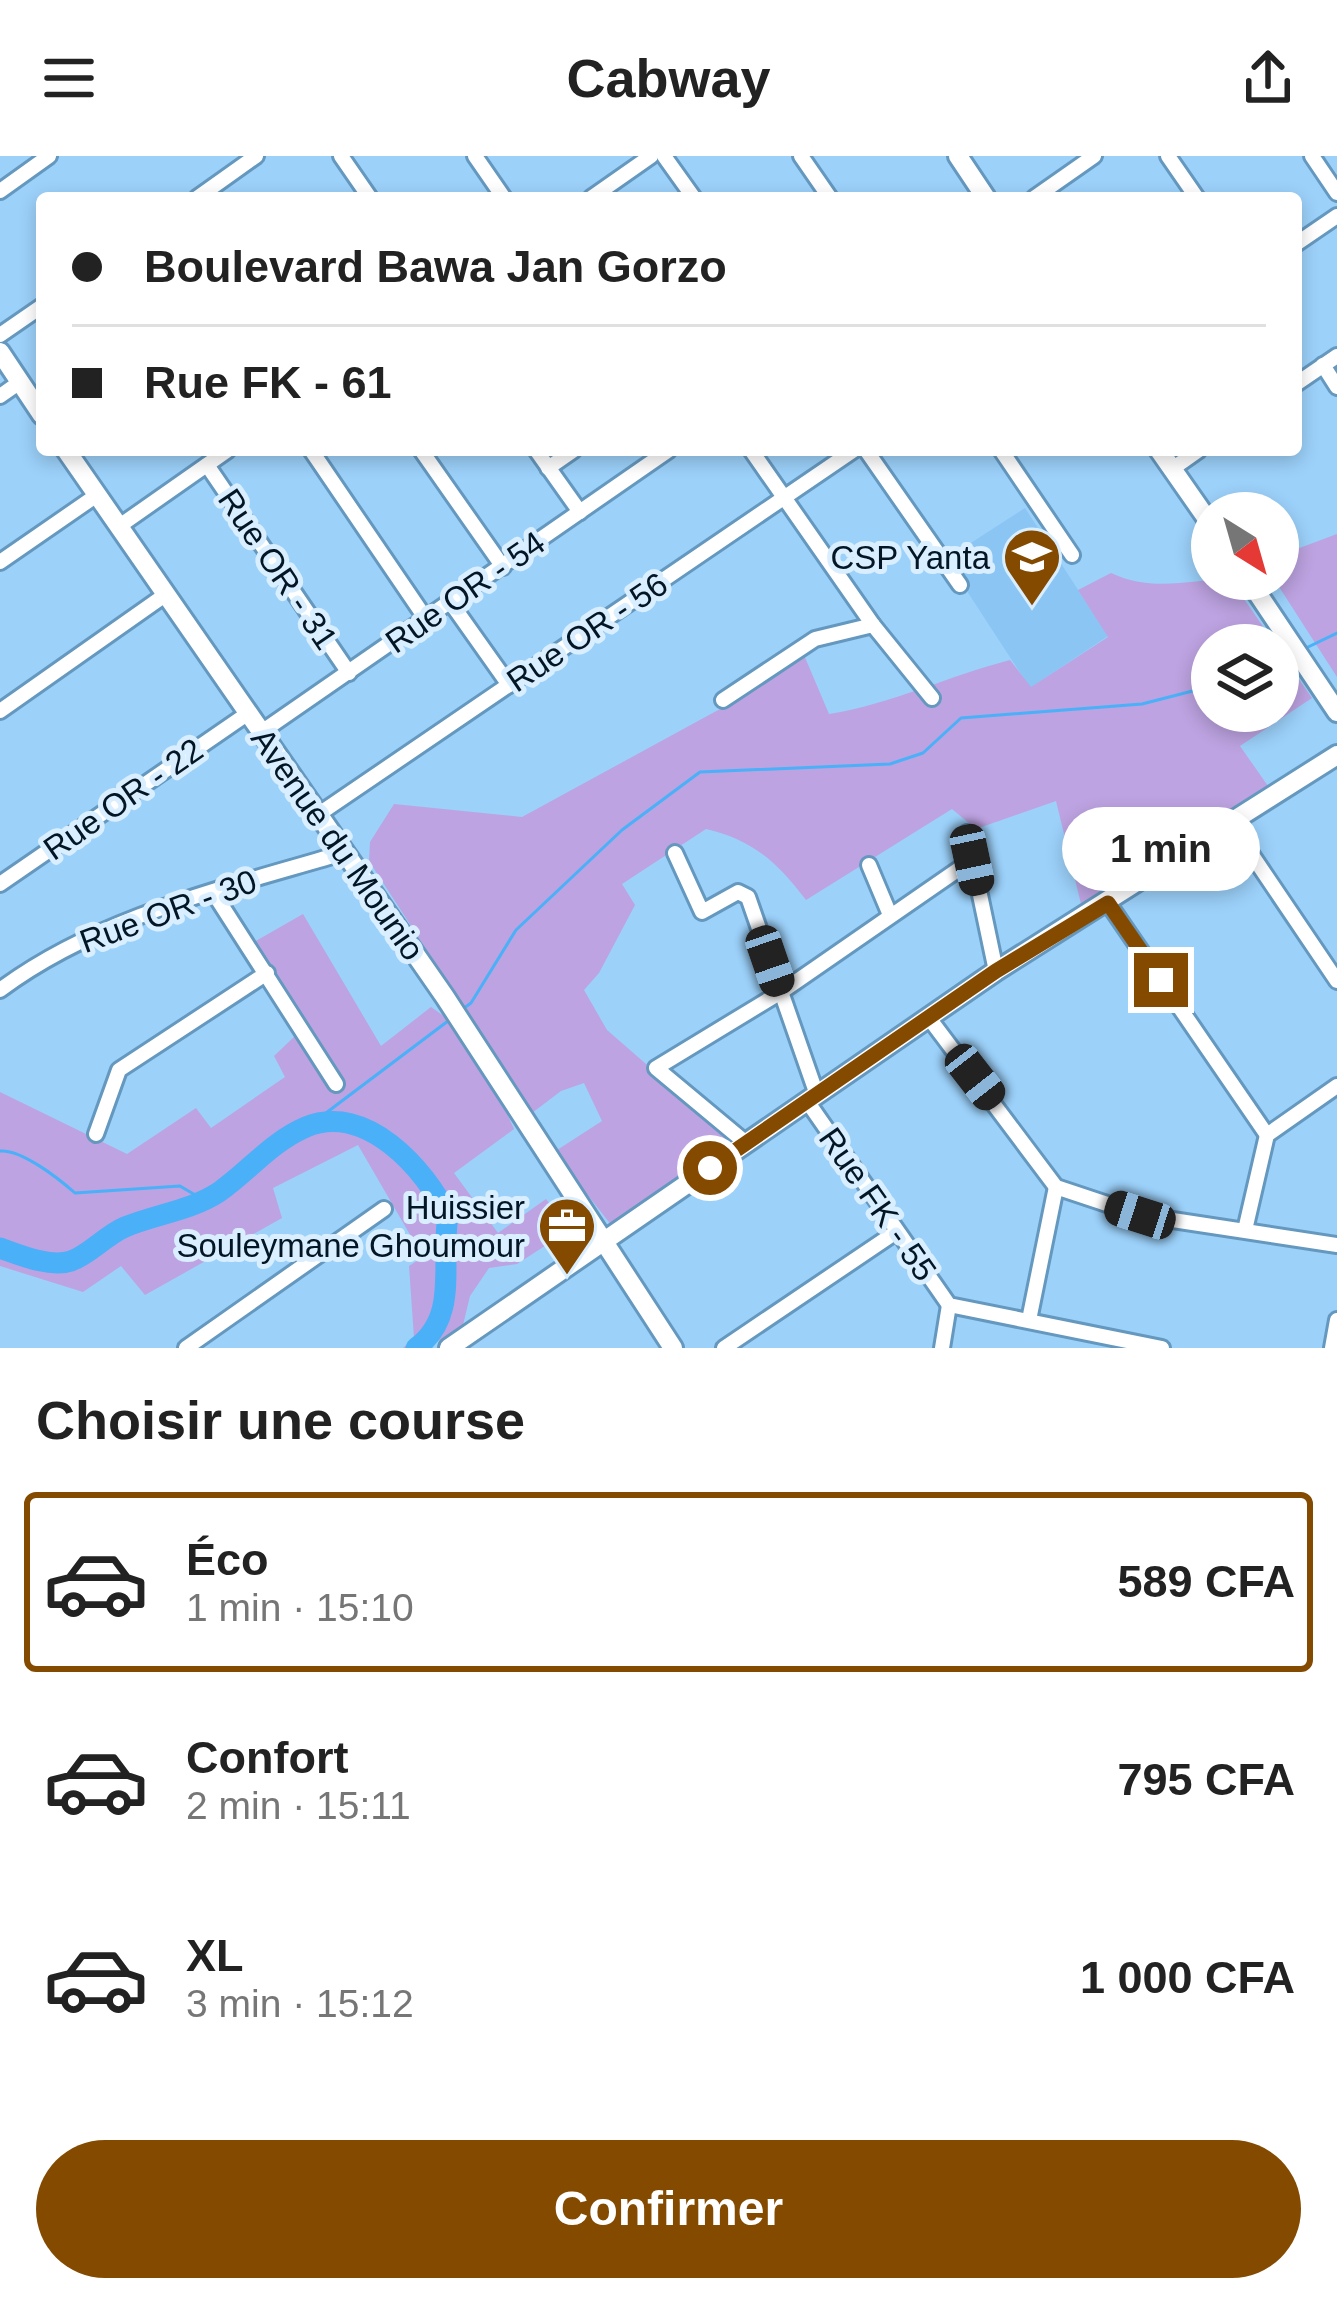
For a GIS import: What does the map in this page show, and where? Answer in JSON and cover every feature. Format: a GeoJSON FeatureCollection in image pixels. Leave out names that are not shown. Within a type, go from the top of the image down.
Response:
{"type":"FeatureCollection","features":[{"type":"Feature","properties":{"kind":"street"},"geometry":{"type":"LineString","coordinates":[[0,191],[49,156]]}},
{"type":"Feature","properties":{"kind":"street"},"geometry":{"type":"LineString","coordinates":[[205,192],[256,156]]}},
{"type":"Feature","properties":{"kind":"street"},"geometry":{"type":"LineString","coordinates":[[340,156],[366,192]]}},
{"type":"Feature","properties":{"kind":"street"},"geometry":{"type":"LineString","coordinates":[[475,156],[500,192]]}},
{"type":"Feature","properties":{"kind":"street"},"geometry":{"type":"LineString","coordinates":[[600,192],[651,156]]}},
{"type":"Feature","properties":{"kind":"street"},"geometry":{"type":"LineString","coordinates":[[664,156],[690,192]]}},
{"type":"Feature","properties":{"kind":"street"},"geometry":{"type":"LineString","coordinates":[[801,156],[826,192]]}},
{"type":"Feature","properties":{"kind":"street"},"geometry":{"type":"LineString","coordinates":[[958,156],[982,192]]}},
{"type":"Feature","properties":{"kind":"street"},"geometry":{"type":"LineString","coordinates":[[1043,192],[1094,156]]}},
{"type":"Feature","properties":{"kind":"street"},"geometry":{"type":"LineString","coordinates":[[1168,156],[1193,192]]}},
{"type":"Feature","properties":{"kind":"street"},"geometry":{"type":"LineString","coordinates":[[1312,156],[1337,193]]}},
{"type":"Feature","properties":{"kind":"street"},"geometry":{"type":"LineString","coordinates":[[1302,240],[1337,216]]}},
{"type":"Feature","properties":{"kind":"street"},"geometry":{"type":"LineString","coordinates":[[0,335],[36,310]]}},
{"type":"Feature","properties":{"kind":"street"},"geometry":{"type":"LineString","coordinates":[[0,352],[36,406]]}},
{"type":"Feature","properties":{"kind":"street"},"geometry":{"type":"LineString","coordinates":[[1302,380],[1337,356]]}},
{"type":"Feature","properties":{"kind":"street"},"geometry":{"type":"LineString","coordinates":[[1323,365],[1337,387]]}},
{"type":"Feature","properties":{"kind":"street"},"geometry":{"type":"LineString","coordinates":[[0,396],[20,382]]}},
{"type":"Feature","properties":{"kind":"street","name":"Avenue du Mounio"},"geometry":{"type":"LineString","coordinates":[[70,456],[472,1036],[673,1348]]}},
{"type":"Feature","properties":{"kind":"street"},"geometry":{"type":"LineString","coordinates":[[118,526],[220,456]]}},
{"type":"Feature","properties":{"kind":"street"},"geometry":{"type":"LineString","coordinates":[[315,456],[426,620]]}},
{"type":"Feature","properties":{"kind":"street"},"geometry":{"type":"LineString","coordinates":[[426,456],[502,567]]}},
{"type":"Feature","properties":{"kind":"street"},"geometry":{"type":"LineString","coordinates":[[540,456],[580,512]]}},
{"type":"Feature","properties":{"kind":"street"},"geometry":{"type":"LineString","coordinates":[[548,468],[565,456]]}},
{"type":"Feature","properties":{"kind":"street","name":"Rue OR - 54"},"geometry":{"type":"LineString","coordinates":[[260,733],[660,456]]}},
{"type":"Feature","properties":{"kind":"street"},"geometry":{"type":"LineString","coordinates":[[755,456],[873,626],[932,698]]}},
{"type":"Feature","properties":{"kind":"street","name":"Rue OR - 56"},"geometry":{"type":"LineString","coordinates":[[319,814],[845,456]]}},
{"type":"Feature","properties":{"kind":"street"},"geometry":{"type":"LineString","coordinates":[[870,456],[960,585]]}},
{"type":"Feature","properties":{"kind":"street"},"geometry":{"type":"LineString","coordinates":[[1005,456],[1072,555]]}},
{"type":"Feature","properties":{"kind":"street"},"geometry":{"type":"LineString","coordinates":[[1163,456],[1191,496]]}},
{"type":"Feature","properties":{"kind":"street"},"geometry":{"type":"LineString","coordinates":[[1172,469],[1190,456]]}},
{"type":"Feature","properties":{"kind":"street","name":"Rue OR - 31"},"geometry":{"type":"LineString","coordinates":[[207,465],[349,673]]}},
{"type":"Feature","properties":{"kind":"street"},"geometry":{"type":"LineString","coordinates":[[0,562],[97,495]]}},
{"type":"Feature","properties":{"kind":"street"},"geometry":{"type":"LineString","coordinates":[[0,711],[165,595]]}},
{"type":"Feature","properties":{"kind":"street"},"geometry":{"type":"LineString","coordinates":[[1262,600],[1337,712]]}},
{"type":"Feature","properties":{"kind":"street"},"geometry":{"type":"LineString","coordinates":[[451,603],[508,685]]}},
{"type":"Feature","properties":{"kind":"street"},"geometry":{"type":"LineString","coordinates":[[723,700],[815,639],[873,626]]}},
{"type":"Feature","properties":{"kind":"street","name":"Rue OR - 22"},"geometry":{"type":"LineString","coordinates":[[0,884],[247,714]]}},
{"type":"Feature","properties":{"kind":"street"},"geometry":{"type":"LineString","coordinates":[[448,1348],[996,971],[1337,755]]}},
{"type":"Feature","properties":{"kind":"street"},"geometry":{"type":"LineString","coordinates":[[1231,824],[1337,981]]}},
{"type":"Feature","properties":{"kind":"street"},"geometry":{"type":"LineString","coordinates":[[967,833],[996,971]]}},
{"type":"Feature","properties":{"kind":"street","name":"Rue OR - 30"},"geometry":{"type":"LineString","coordinates":[[0,990],[72,945],[213,892],[346,851]]}},
{"type":"Feature","properties":{"kind":"street","name":"Rue FK - 55"},"geometry":{"type":"LineString","coordinates":[[675,853],[700,911],[738,892],[748,897],[812,1098],[896,1232],[949,1305],[1162,1348]]}},
{"type":"Feature","properties":{"kind":"street"},"geometry":{"type":"LineString","coordinates":[[746,1143],[656,1068],[781,992],[972,860]]}},
{"type":"Feature","properties":{"kind":"street"},"geometry":{"type":"LineString","coordinates":[[869,866],[890,916]]}},
{"type":"Feature","properties":{"kind":"street"},"geometry":{"type":"LineString","coordinates":[[213,892],[336,1084]]}},
{"type":"Feature","properties":{"kind":"street"},"geometry":{"type":"LineString","coordinates":[[1108,903],[1267,1135]]}},
{"type":"Feature","properties":{"kind":"street"},"geometry":{"type":"LineString","coordinates":[[96,1134],[119,1070],[267,973]]}},
{"type":"Feature","properties":{"kind":"street"},"geometry":{"type":"LineString","coordinates":[[929,1018],[1056,1187],[1140,1215],[1337,1245]]}},
{"type":"Feature","properties":{"kind":"street"},"geometry":{"type":"LineString","coordinates":[[1244,1230],[1267,1135],[1337,1086]]}},
{"type":"Feature","properties":{"kind":"street"},"geometry":{"type":"LineString","coordinates":[[1029,1321],[1056,1187]]}},
{"type":"Feature","properties":{"kind":"street"},"geometry":{"type":"LineString","coordinates":[[186,1348],[384,1209]]}},
{"type":"Feature","properties":{"kind":"street"},"geometry":{"type":"LineString","coordinates":[[724,1348],[896,1232]]}},
{"type":"Feature","properties":{"kind":"street"},"geometry":{"type":"LineString","coordinates":[[942,1348],[949,1305]]}},
{"type":"Feature","properties":{"kind":"street"},"geometry":{"type":"LineString","coordinates":[[1332,1348],[1337,1320]]}},
{"type":"Feature","properties":{"kind":"shaded area"},"geometry":{"type":"Polygon","coordinates":[[[1025,508],[1108,636],[1030,688],[946,559],[1025,508]]]}},
{"type":"Feature","properties":{"kind":"shaded area"},"geometry":{"type":"Polygon","coordinates":[[[1337,534],[1337,677],[1288,600],[1299,600],[1299,548],[1337,534]]]}},
{"type":"Feature","properties":{"kind":"shaded area"},"geometry":{"type":"Polygon","coordinates":[[[1111,573],[1157,584],[1191,582],[1191,600],[1245,600],[1261,624],[1191,624],[1191,732],[1261,732],[1240,746],[1268,786],[1082,908],[1056,801],[976,829],[952,809],[806,900],[763,854],[706,829],[622,884],[635,905],[599,973],[584,990],[607,1030],[730,1137],[700,1167],[612,1226],[554,1152],[602,1121],[584,1083],[561,1091],[532,1113],[369,861],[370,842],[394,804],[522,817],[731,703],[804,655],[829,714],[1010,660],[1031,687],[1108,637],[1078,590],[1111,573]]]}},
{"type":"Feature","properties":{"kind":"shaded area"},"geometry":{"type":"Polygon","coordinates":[[[1299,679],[1312,698],[1299,707],[1299,679]]]}},
{"type":"Feature","properties":{"kind":"shaded area"},"geometry":{"type":"Polygon","coordinates":[[[303,914],[381,1046],[431,1007],[472,1036],[514,1129],[454,1173],[498,1233],[546,1199],[556,1212],[554,1240],[517,1264],[489,1268],[470,1296],[463,1325],[427,1348],[403,1348],[414,1338],[409,1266],[423,1257],[358,1145],[273,1188],[282,1218],[145,1295],[121,1266],[83,1292],[0,1266],[0,1092],[127,1154],[196,1108],[211,1128],[285,1077],[274,1056],[295,1036],[250,968],[254,942],[303,914]]]}},
{"type":"Feature","properties":{"kind":"waterway"},"geometry":{"type":"LineString","coordinates":[[1306,648],[1337,633]]}},
{"type":"Feature","properties":{"kind":"waterway"},"geometry":{"type":"LineString","coordinates":[[460,1011],[471,1003],[516,930],[622,830],[700,772],[890,764],[923,753],[961,718],[1142,704],[1191,691]]}},
{"type":"Feature","properties":{"kind":"waterway"},"geometry":{"type":"LineString","coordinates":[[310,1125],[448,1021]]}},
{"type":"Feature","properties":{"kind":"waterway"},"geometry":{"type":"LineString","coordinates":[[0,1248],[45,1262],[71,1261],[125,1227],[208,1198],[306,1127],[350,1124],[371,1132],[409,1161],[448,1216],[443,1304],[430,1335],[416,1348]]}},
{"type":"Feature","properties":{"kind":"waterway"},"geometry":{"type":"LineString","coordinates":[[0,1151],[28,1159],[75,1193],[180,1186],[202,1199]]}},
{"type":"Feature","properties":{"kind":"place","name":"CSP Yanta"},"geometry":{"type":"Point","coordinates":[1032,608]}},
{"type":"Feature","properties":{"kind":"place","name":"Huissier Souleymane Ghoumour"},"geometry":{"type":"Point","coordinates":[567,1277]}},
{"type":"Feature","properties":{"kind":"route"},"geometry":{"type":"LineString","coordinates":[[710,1168],[996,971],[1108,903],[1161,980]]}}]}
